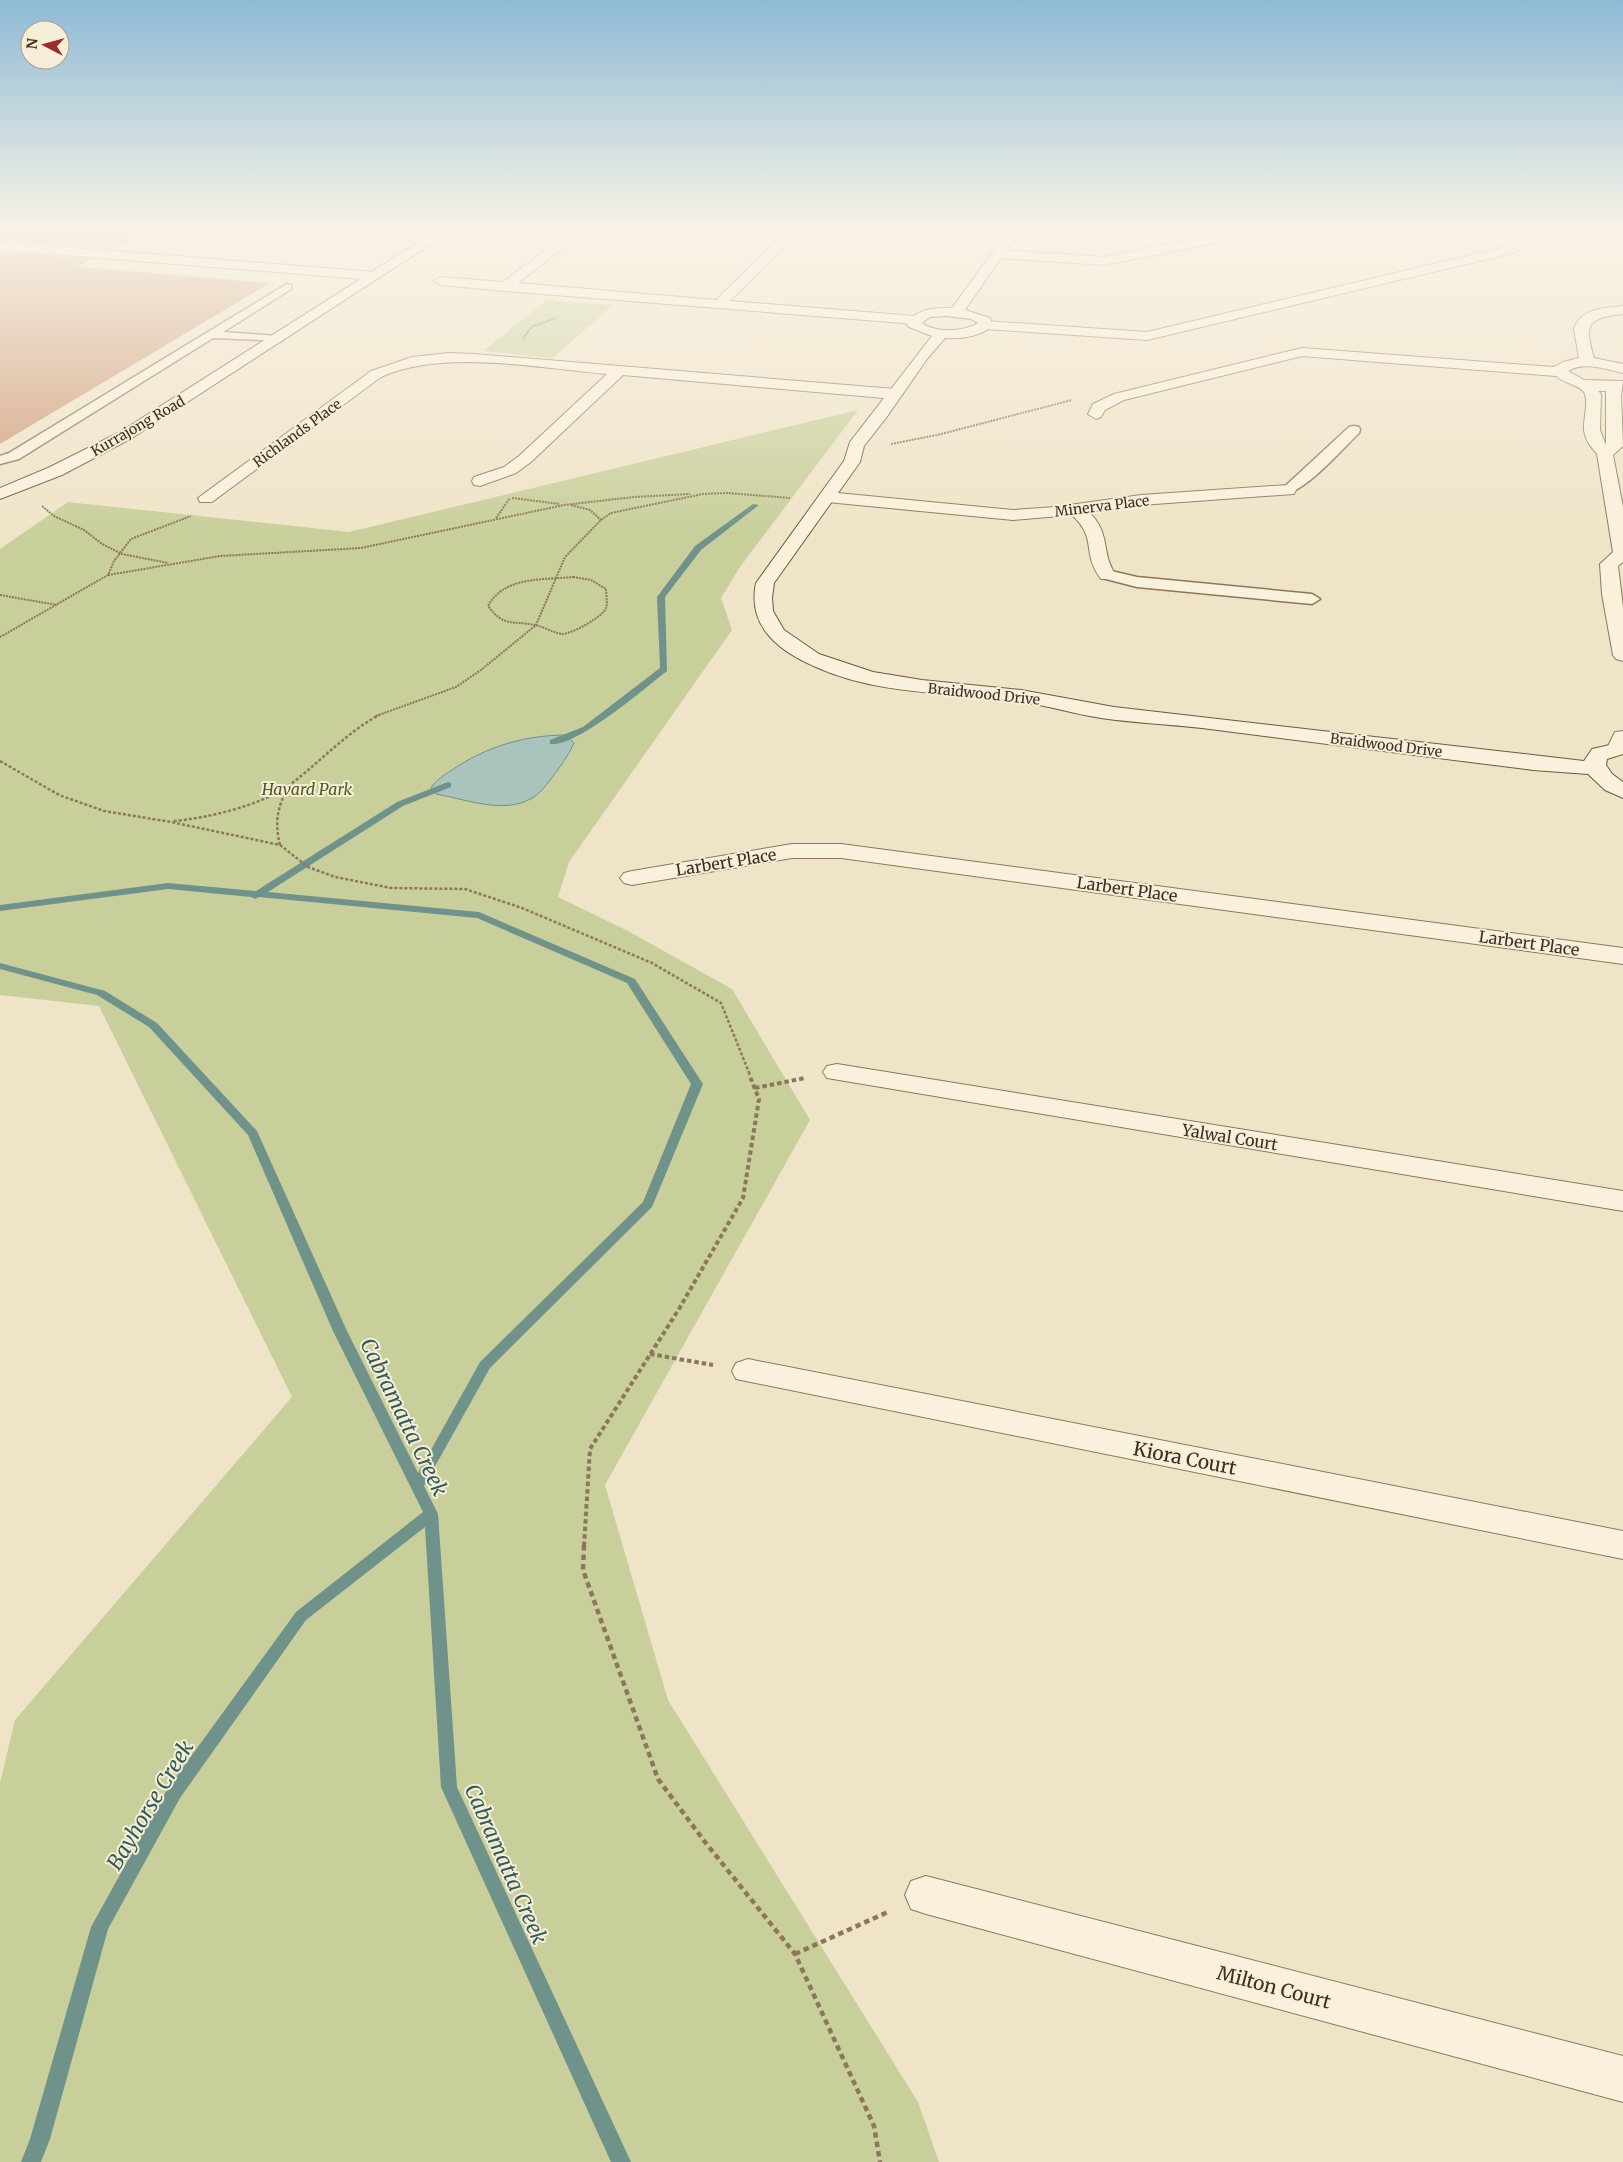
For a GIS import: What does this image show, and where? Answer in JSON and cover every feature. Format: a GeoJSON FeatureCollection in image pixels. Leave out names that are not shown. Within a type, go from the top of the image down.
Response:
{"type":"FeatureCollection","features":[{"type":"Feature","properties":{"kind":"street","name":"Kurrajong Road"},"geometry":{"type":"LineString","coordinates":[[0,494],[56,471],[126,435],[289,332]]}},
{"type":"Feature","properties":{"kind":"street"},"geometry":{"type":"LineString","coordinates":[[937,332],[971,332]]}},
{"type":"Feature","properties":{"kind":"street"},"geometry":{"type":"LineString","coordinates":[[1070,332],[1147,336],[1164,332]]}},
{"type":"Feature","properties":{"kind":"street"},"geometry":{"type":"LineString","coordinates":[[1581,332],[1583,351],[1588,363]]}},
{"type":"Feature","properties":{"kind":"street","name":"Braidwood Drive"},"geometry":{"type":"LineString","coordinates":[[942,333],[914,366],[856,445],[852,462],[846,472],[764,583],[761,603],[767,621],[783,639],[811,658],[842,670],[909,685],[1020,696],[1106,712],[1533,763],[1594,768]]}},
{"type":"Feature","properties":{"kind":"street"},"geometry":{"type":"LineString","coordinates":[[1097,411],[1119,397],[1302,352],[1560,372],[1568,379],[1586,384],[1619,386],[1613,396],[1615,446],[1605,453]]}},
{"type":"Feature","properties":{"kind":"street","name":"Richlands Place"},"geometry":{"type":"LineString","coordinates":[[206,498],[385,370],[409,362],[441,358],[515,361],[895,394]]}},
{"type":"Feature","properties":{"kind":"street"},"geometry":{"type":"LineString","coordinates":[[1560,372],[1561,368],[1566,365],[1588,363],[1623,369]]}},
{"type":"Feature","properties":{"kind":"street"},"geometry":{"type":"LineString","coordinates":[[480,481],[510,470],[525,459],[620,370]]}},
{"type":"Feature","properties":{"kind":"street"},"geometry":{"type":"LineString","coordinates":[[1586,384],[1593,394],[1592,430],[1596,443],[1605,453],[1622,556],[1609,564],[1623,655]]}},
{"type":"Feature","properties":{"kind":"street","name":"Minerva Place"},"geometry":{"type":"LineString","coordinates":[[827,497],[1007,514],[1076,509],[1141,500],[1288,490]]}},
{"type":"Feature","properties":{"kind":"street"},"geometry":{"type":"LineString","coordinates":[[1076,509],[1095,529],[1097,536],[1096,556],[1100,568],[1107,576]]}},
{"type":"Feature","properties":{"kind":"street"},"geometry":{"type":"LineString","coordinates":[[1621,744],[1599,755],[1594,761],[1594,768],[1598,776],[1608,784],[1623,791]]}},
{"type":"Feature","properties":{"kind":"street","name":"Larbert Place"},"geometry":{"type":"LineString","coordinates":[[632,878],[792,851],[841,851],[1623,956]]}},
{"type":"Feature","properties":{"kind":"street","name":"Yalwal Court"},"geometry":{"type":"LineString","coordinates":[[837,1072],[1623,1201]]}},
{"type":"Feature","properties":{"kind":"street","name":"Kiora Court"},"geometry":{"type":"LineString","coordinates":[[748,1372],[1623,1545]]}},
{"type":"Feature","properties":{"kind":"street","name":"Milton Court"},"geometry":{"type":"LineString","coordinates":[[926,1895],[1623,2079]]}},
{"type":"Feature","properties":{"kind":"lane"},"geometry":{"type":"LineString","coordinates":[[0,460],[14,456],[213,332]]}},
{"type":"Feature","properties":{"kind":"lane"},"geometry":{"type":"LineString","coordinates":[[210,334],[278,339]]}},
{"type":"Feature","properties":{"kind":"lane","name":"Minerva Place"},"geometry":{"type":"LineString","coordinates":[[1288,490],[1354,430]]}},
{"type":"Feature","properties":{"kind":"lane"},"geometry":{"type":"LineString","coordinates":[[1107,576],[1137,582],[1312,599]]}},
{"type":"Feature","properties":{"kind":"path"},"geometry":{"type":"LineString","coordinates":[[515,361],[524,350],[523,337],[526,332]]}},
{"type":"Feature","properties":{"kind":"path"},"geometry":{"type":"LineString","coordinates":[[856,445],[890,445],[913,442],[978,423],[1078,399],[1097,411]]}},
{"type":"Feature","properties":{"kind":"path"},"geometry":{"type":"LineString","coordinates":[[480,481],[498,488],[510,498],[582,507],[601,520]]}},
{"type":"Feature","properties":{"kind":"path"},"geometry":{"type":"LineString","coordinates":[[0,637],[108,575],[172,563],[220,556],[361,548],[564,505],[634,497],[728,493],[795,499]]}},
{"type":"Feature","properties":{"kind":"path"},"geometry":{"type":"LineString","coordinates":[[171,822],[198,819],[228,812],[289,785],[358,727],[378,716],[456,687],[511,648],[536,625],[565,557],[601,520],[620,510],[703,494]]}},
{"type":"Feature","properties":{"kind":"path"},"geometry":{"type":"LineString","coordinates":[[108,575],[119,552],[131,539],[175,523],[203,510],[206,498]]}},
{"type":"Feature","properties":{"kind":"path"},"geometry":{"type":"LineString","coordinates":[[496,518],[510,498]]}},
{"type":"Feature","properties":{"kind":"path"},"geometry":{"type":"LineString","coordinates":[[36,501],[54,516],[84,530],[102,544],[119,552],[172,563]]}},
{"type":"Feature","properties":{"kind":"path"},"geometry":{"type":"LineString","coordinates":[[556,579],[595,580],[606,589],[606,610],[570,634],[554,632],[536,625],[513,624],[498,619],[490,609],[490,600],[499,590],[514,584],[556,579]]}},
{"type":"Feature","properties":{"kind":"path"},"geometry":{"type":"LineString","coordinates":[[0,595],[57,605]]}},
{"type":"Feature","properties":{"kind":"path"},"geometry":{"type":"LineString","coordinates":[[0,761],[59,795],[104,811],[171,822],[280,846],[308,867],[335,877],[392,888],[465,889],[522,908],[652,963],[721,1003],[759,1099],[743,1198],[650,1354],[590,1449],[582,1570],[658,1779],[705,1842],[795,1954],[874,2126],[880,2162]]}},
{"type":"Feature","properties":{"kind":"path"},"geometry":{"type":"LineString","coordinates":[[280,846],[274,823],[279,804],[289,785]]}},
{"type":"Feature","properties":{"kind":"path"},"geometry":{"type":"LineString","coordinates":[[754,1088],[837,1072]]}},
{"type":"Feature","properties":{"kind":"path"},"geometry":{"type":"LineString","coordinates":[[650,1354],[748,1372]]}},
{"type":"Feature","properties":{"kind":"path"},"geometry":{"type":"LineString","coordinates":[[795,1954],[926,1895]]}},
{"type":"Feature","properties":{"kind":"green space"},"geometry":{"type":"Polygon","coordinates":[[[507,332],[583,332],[553,358],[483,351],[507,332]]]}},
{"type":"Feature","properties":{"kind":"green space","name":"Havard Park"},"geometry":{"type":"Polygon","coordinates":[[[858,410],[740,567],[721,598],[732,630],[569,862],[558,897],[628,931],[732,989],[810,1120],[605,1485],[668,1700],[918,2102],[939,2162],[0,2162],[0,1783],[15,1720],[292,1397],[99,1006],[0,995],[0,549],[68,502],[349,532],[858,410]]]}},
{"type":"Feature","properties":{"kind":"water"},"geometry":{"type":"Polygon","coordinates":[[[566,735],[574,743],[564,761],[540,792],[521,803],[497,806],[485,804],[436,794],[431,788],[449,772],[492,749],[536,737],[566,735]]]}},
{"type":"Feature","properties":{"kind":"building"},"geometry":{"type":"Polygon","coordinates":[[[0,332],[188,332],[0,444],[0,332]]]}},
{"type":"Feature","properties":{"kind":"waterway"},"geometry":{"type":"LineString","coordinates":[[553,742],[586,729],[664,669],[661,597],[698,548],[755,505]]}},
{"type":"Feature","properties":{"kind":"waterway"},"geometry":{"type":"LineString","coordinates":[[258,894],[400,804],[448,785]]}},
{"type":"Feature","properties":{"kind":"waterway"},"geometry":{"type":"LineString","coordinates":[[0,908],[168,886],[258,894]]}},
{"type":"Feature","properties":{"kind":"waterway"},"geometry":{"type":"LineString","coordinates":[[258,894],[479,915],[631,981],[697,1084],[648,1204],[485,1365],[417,1486]]}},
{"type":"Feature","properties":{"kind":"waterway","name":"Cabramatta Creek"},"geometry":{"type":"LineString","coordinates":[[0,966],[101,993],[153,1025],[253,1134],[340,1331],[417,1486]]}},
{"type":"Feature","properties":{"kind":"waterway","name":"Cabramatta Creek"},"geometry":{"type":"LineString","coordinates":[[417,1486],[431,1514]]}},
{"type":"Feature","properties":{"kind":"waterway","name":"Bayhorse Creek"},"geometry":{"type":"LineString","coordinates":[[31,2162],[40,2139],[100,1927],[174,1793],[301,1616],[431,1514]]}},
{"type":"Feature","properties":{"kind":"waterway","name":"Cabramatta Creek"},"geometry":{"type":"LineString","coordinates":[[431,1514],[449,1787],[621,2162]]}}]}
